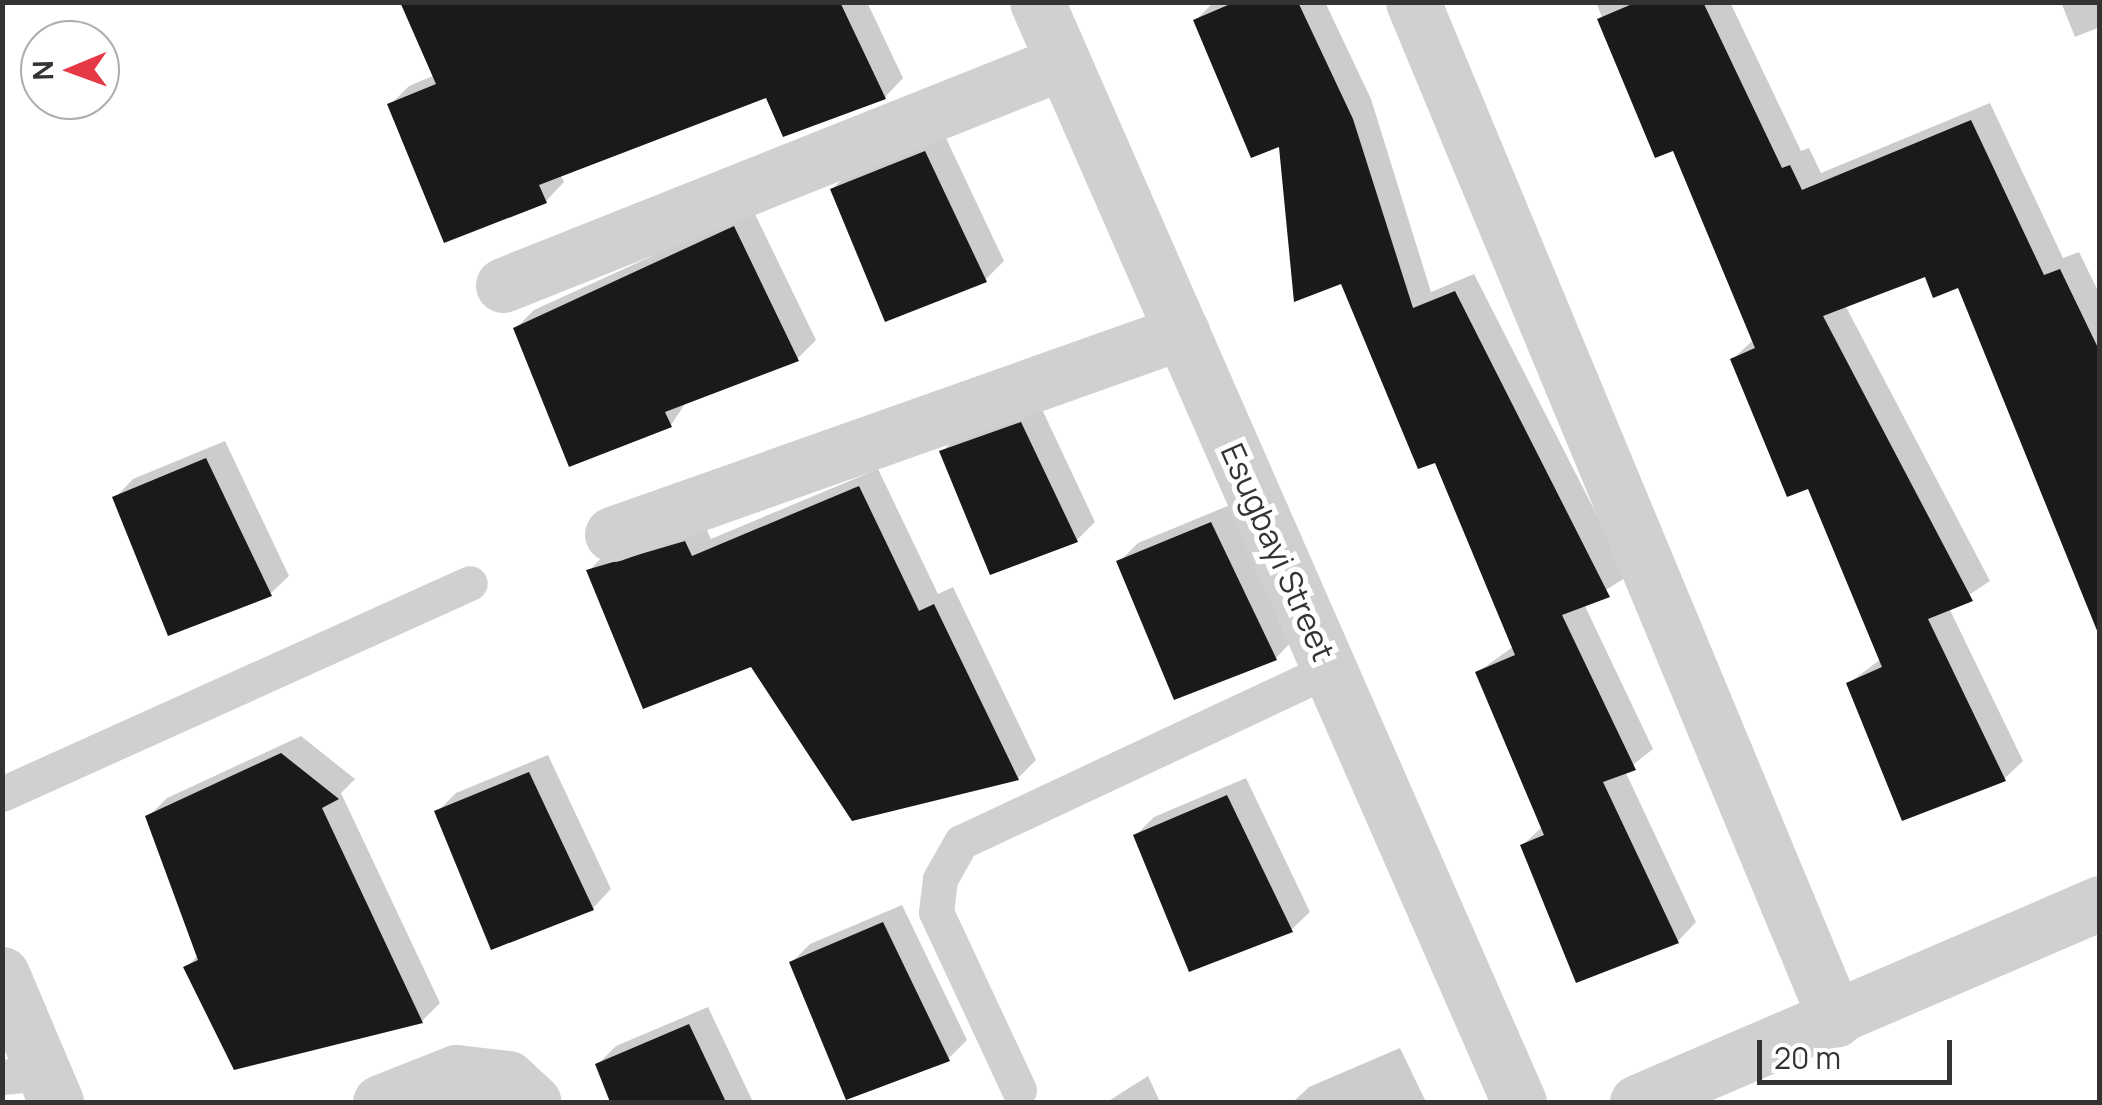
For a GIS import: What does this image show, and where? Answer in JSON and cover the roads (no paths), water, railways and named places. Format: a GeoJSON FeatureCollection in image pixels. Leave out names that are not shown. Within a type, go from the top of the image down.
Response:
{"type":"FeatureCollection","features":[{"type":"Feature","properties":{"kind":"street","name":"Esugbayi Street"},"geometry":{"type":"LineString","coordinates":[[1037,2],[1519,1102]]}},
{"type":"Feature","properties":{"kind":"street"},"geometry":{"type":"LineString","coordinates":[[1413,2],[1836,1020]]}},
{"type":"Feature","properties":{"kind":"street"},"geometry":{"type":"LineString","coordinates":[[503,285],[1063,62]]}},
{"type":"Feature","properties":{"kind":"street"},"geometry":{"type":"LineString","coordinates":[[612,534],[1182,332]]}},
{"type":"Feature","properties":{"kind":"street"},"geometry":{"type":"LineString","coordinates":[[1637,1102],[1836,1020],[2100,903]]}},
{"type":"Feature","properties":{"kind":"street"},"geometry":{"type":"LineString","coordinates":[[2,974],[34,1084]]}},
{"type":"Feature","properties":{"kind":"street"},"geometry":{"type":"LineString","coordinates":[[380,1102],[456,1072],[508,1078],[534,1102]]}},
{"type":"Feature","properties":{"kind":"lane"},"geometry":{"type":"LineString","coordinates":[[2,794],[470,583]]}},
{"type":"Feature","properties":{"kind":"lane"},"geometry":{"type":"LineString","coordinates":[[1020,1090],[936,912],[940,879],[961,842],[1329,670]]}}]}
